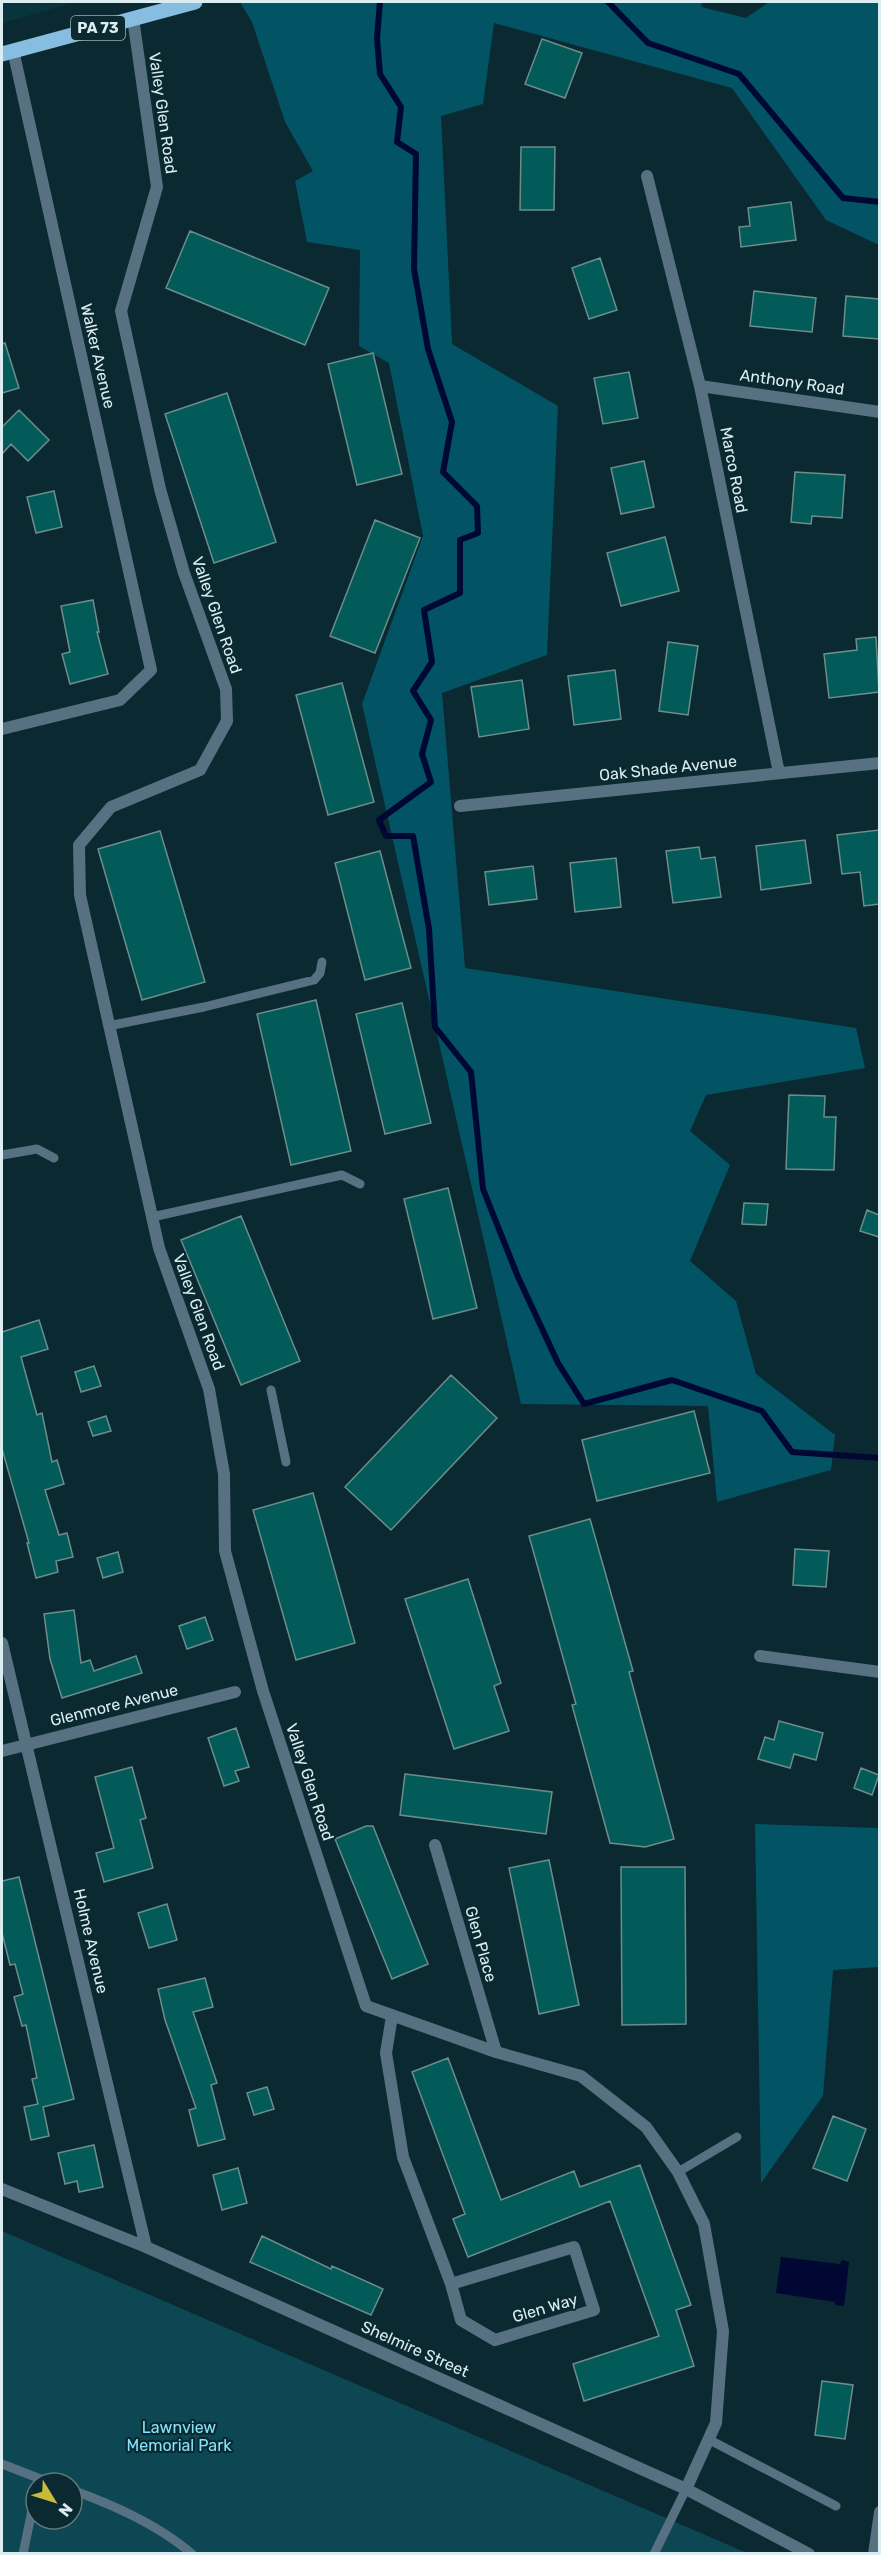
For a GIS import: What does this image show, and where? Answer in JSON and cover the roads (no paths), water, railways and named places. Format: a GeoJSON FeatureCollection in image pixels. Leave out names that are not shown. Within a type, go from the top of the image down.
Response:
{"type":"FeatureCollection","features":[{"type":"Feature","properties":{"kind":"main road","name":"PA 73"},"geometry":{"type":"LineString","coordinates":[[7,52],[195,2]]}},
{"type":"Feature","properties":{"kind":"street","name":"Valley Glen Road"},"geometry":{"type":"LineString","coordinates":[[133,18],[157,188],[121,311],[160,489],[184,573],[226,690],[227,721],[200,770],[111,807],[79,845],[80,895],[159,1248],[209,1389],[224,1474],[225,1551],[263,1691],[366,2006],[496,2052],[581,2076],[646,2127],[678,2172],[704,2224],[723,2331],[716,2423],[686,2489]]}},
{"type":"Feature","properties":{"kind":"street","name":"Walker Avenue"},"geometry":{"type":"LineString","coordinates":[[2,729],[120,700],[152,670],[7,52]]}},
{"type":"Feature","properties":{"kind":"street","name":"Marco Road"},"geometry":{"type":"LineString","coordinates":[[647,176],[700,386],[779,773]]}},
{"type":"Feature","properties":{"kind":"street","name":"Anthony Road"},"geometry":{"type":"LineString","coordinates":[[700,386],[879,412]]}},
{"type":"Feature","properties":{"kind":"street","name":"Oak Shade Avenue"},"geometry":{"type":"LineString","coordinates":[[460,806],[879,763]]}},
{"type":"Feature","properties":{"kind":"street","name":"Holme Avenue"},"geometry":{"type":"LineString","coordinates":[[2,1643],[146,2247]]}},
{"type":"Feature","properties":{"kind":"street"},"geometry":{"type":"LineString","coordinates":[[760,1656],[879,1672]]}},
{"type":"Feature","properties":{"kind":"street","name":"Glenmore Avenue"},"geometry":{"type":"LineString","coordinates":[[2,1751],[235,1692]]}},
{"type":"Feature","properties":{"kind":"street","name":"Glen Place"},"geometry":{"type":"LineString","coordinates":[[435,1845],[496,2052]]}},
{"type":"Feature","properties":{"kind":"street","name":"Glen Way"},"geometry":{"type":"LineString","coordinates":[[392,2016],[386,2053],[403,2157],[451,2284],[461,2320],[495,2340],[594,2310],[574,2247],[451,2284]]}},
{"type":"Feature","properties":{"kind":"street","name":"Shelmire Street"},"geometry":{"type":"LineString","coordinates":[[2,2189],[146,2247],[686,2489],[809,2553]]}},
{"type":"Feature","properties":{"kind":"street"},"geometry":{"type":"LineString","coordinates":[[874,2553],[879,2512]]}},
{"type":"Feature","properties":{"kind":"lane"},"geometry":{"type":"LineString","coordinates":[[108,1026],[204,1007],[314,980],[320,973],[322,962]]}},
{"type":"Feature","properties":{"kind":"lane"},"geometry":{"type":"LineString","coordinates":[[2,1155],[37,1149],[54,1158]]}},
{"type":"Feature","properties":{"kind":"lane"},"geometry":{"type":"LineString","coordinates":[[152,1217],[342,1175],[360,1184]]}},
{"type":"Feature","properties":{"kind":"lane"},"geometry":{"type":"LineString","coordinates":[[271,1390],[286,1462]]}},
{"type":"Feature","properties":{"kind":"lane"},"geometry":{"type":"LineString","coordinates":[[678,2172],[737,2137]]}},
{"type":"Feature","properties":{"kind":"lane"},"geometry":{"type":"LineString","coordinates":[[708,2439],[836,2506]]}},
{"type":"Feature","properties":{"kind":"lane"},"geometry":{"type":"LineString","coordinates":[[2,2464],[24,2474]]}},
{"type":"Feature","properties":{"kind":"lane"},"geometry":{"type":"LineString","coordinates":[[654,2553],[686,2489]]}},
{"type":"Feature","properties":{"kind":"lane"},"geometry":{"type":"LineString","coordinates":[[84,2494],[128,2514],[192,2553]]}},
{"type":"Feature","properties":{"kind":"lane"},"geometry":{"type":"LineString","coordinates":[[22,2553],[27,2531]]}},
{"type":"Feature","properties":{"kind":"waterway"},"geometry":{"type":"LineString","coordinates":[[380,2],[377,38],[380,74],[401,107],[397,142],[416,154],[414,269],[428,349],[452,422],[443,472],[477,506],[478,533],[460,540],[460,593],[424,610],[432,662],[413,691],[431,720],[422,754],[431,782],[379,820],[386,836],[413,836],[429,929],[435,1027],[471,1072],[483,1189],[518,1277],[558,1363],[584,1404],[672,1380],[762,1411],[792,1452],[880,1458]]}},
{"type":"Feature","properties":{"kind":"waterway"},"geometry":{"type":"LineString","coordinates":[[608,2],[648,43],[739,74],[843,198],[880,202]]}},
{"type":"Feature","properties":{"kind":"park label","name":"Lawnview Memorial Park"},"geometry":{"type":"Point","coordinates":[179,2436]}}]}
